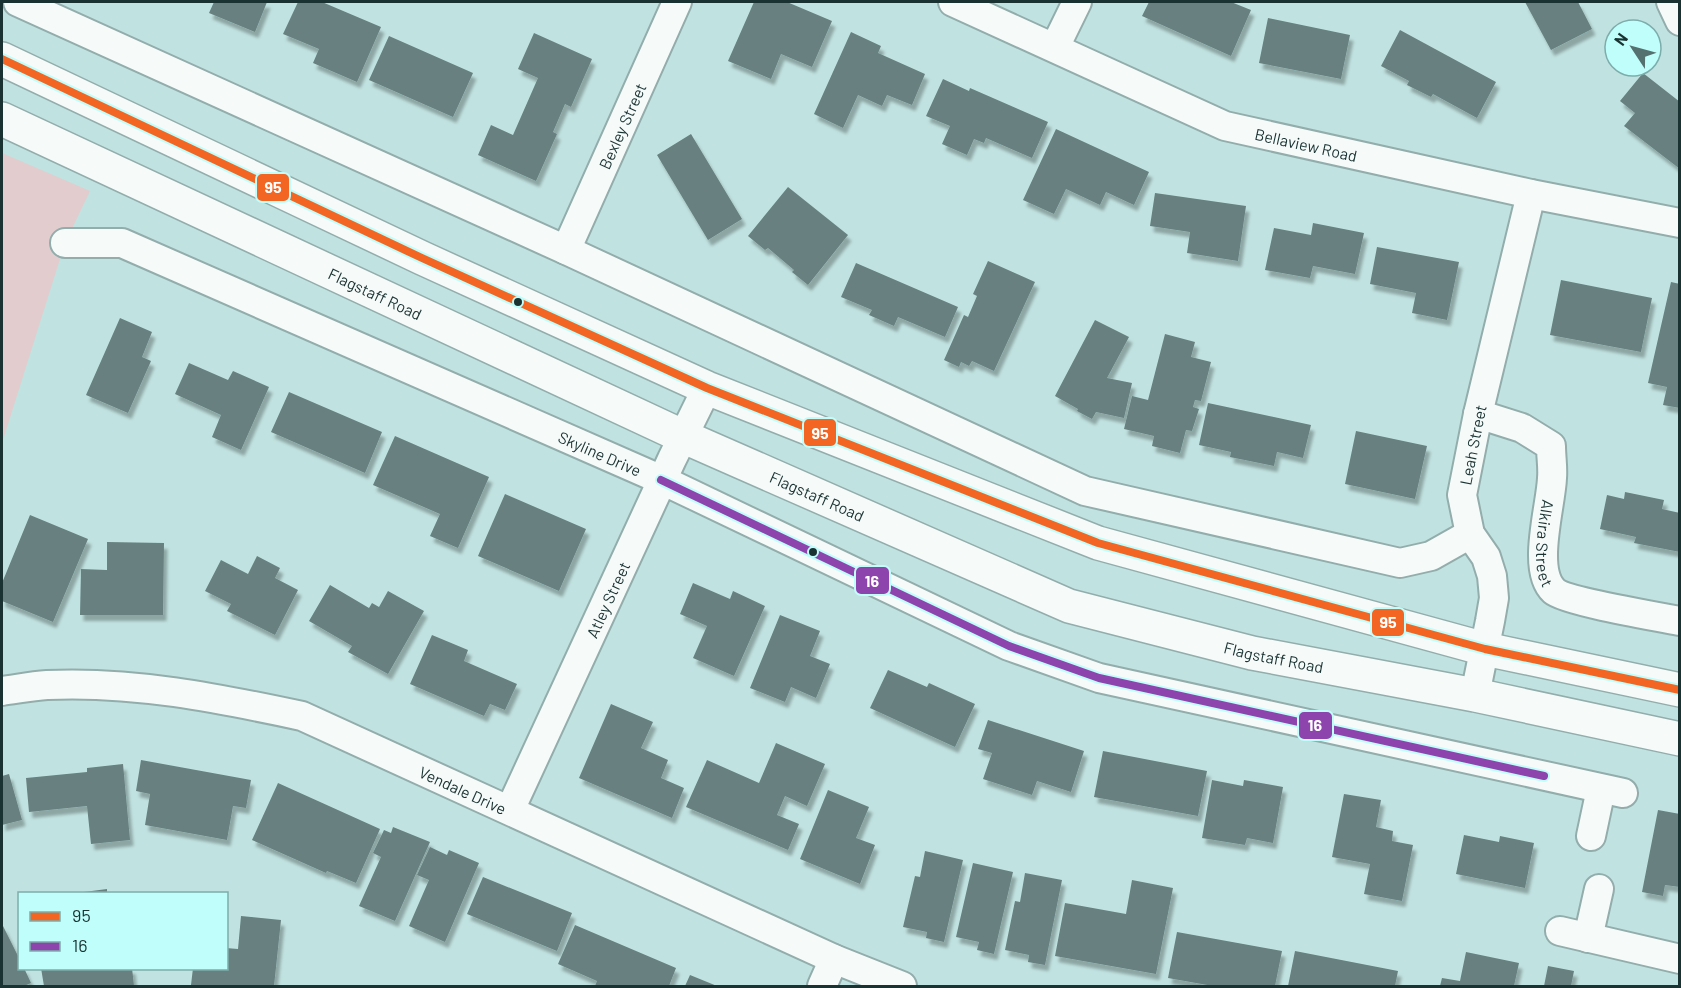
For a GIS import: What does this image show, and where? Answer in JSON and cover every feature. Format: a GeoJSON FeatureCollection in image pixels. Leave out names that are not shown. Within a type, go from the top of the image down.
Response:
{"type":"FeatureCollection","features":[{"type":"Feature","properties":{"kind":"main road"},"geometry":{"type":"LineString","coordinates":[[2,59],[422,258],[707,388],[1098,543],[1485,649],[1680,690]]}},
{"type":"Feature","properties":{"kind":"main road","name":"Flagstaff Road"},"geometry":{"type":"LineString","coordinates":[[2,119],[682,436],[1069,606],[1252,653],[1475,695],[1680,739]]}},
{"type":"Feature","properties":{"kind":"street"},"geometry":{"type":"LineString","coordinates":[[18,2],[567,250],[1085,491],[1400,563],[1431,556],[1470,534]]}},
{"type":"Feature","properties":{"kind":"street","name":"Bexley Street"},"geometry":{"type":"LineString","coordinates":[[567,250],[677,2]]}},
{"type":"Feature","properties":{"kind":"street","name":"Bellaview Road"},"geometry":{"type":"LineString","coordinates":[[953,2],[1225,126],[1531,194],[1680,223]]}},
{"type":"Feature","properties":{"kind":"street"},"geometry":{"type":"LineString","coordinates":[[1055,47],[1077,2]]}},
{"type":"Feature","properties":{"kind":"street"},"geometry":{"type":"LineString","coordinates":[[1671,2],[1680,21]]}},
{"type":"Feature","properties":{"kind":"street","name":"Leah Street"},"geometry":{"type":"LineString","coordinates":[[1475,695],[1494,598],[1492,576],[1486,557],[1470,534],[1462,495],[1478,414],[1531,194]]}},
{"type":"Feature","properties":{"kind":"street","name":"Skyline Drive"},"geometry":{"type":"LineString","coordinates":[[65,243],[122,243],[662,480],[1009,646],[1099,678],[1612,791],[1591,836]]}},
{"type":"Feature","properties":{"kind":"street","name":"Atley Street"},"geometry":{"type":"LineString","coordinates":[[510,810],[682,436],[707,388]]}},
{"type":"Feature","properties":{"kind":"street","name":"Alkira Street"},"geometry":{"type":"LineString","coordinates":[[1478,414],[1522,428],[1551,446],[1552,478],[1543,542],[1543,571],[1554,591],[1572,598],[1680,621]]}},
{"type":"Feature","properties":{"kind":"street","name":"Vendale Drive"},"geometry":{"type":"LineString","coordinates":[[2,691],[47,685],[125,687],[210,697],[302,716],[834,959],[902,987]]}},
{"type":"Feature","properties":{"kind":"street"},"geometry":{"type":"LineString","coordinates":[[1588,938],[1599,889]]}},
{"type":"Feature","properties":{"kind":"street"},"geometry":{"type":"LineString","coordinates":[[1560,931],[1680,959]]}},
{"type":"Feature","properties":{"kind":"street"},"geometry":{"type":"LineString","coordinates":[[822,987],[834,959]]}},
{"type":"Feature","properties":{"kind":"shaded area"},"geometry":{"type":"Polygon","coordinates":[[[2,153],[90,191],[65,243],[2,443],[2,153]]]}},
{"type":"Feature","properties":{"kind":"building"},"geometry":{"type":"Polygon","coordinates":[[[214,2],[267,2],[255,32],[209,13],[214,2]]]}},
{"type":"Feature","properties":{"kind":"building"},"geometry":{"type":"Polygon","coordinates":[[[298,2],[322,2],[381,27],[357,82],[313,63],[319,49],[283,34],[298,2]]]}},
{"type":"Feature","properties":{"kind":"building"},"geometry":{"type":"Polygon","coordinates":[[[754,2],[787,2],[832,21],[812,67],[781,54],[771,79],[728,61],[754,2]]]}},
{"type":"Feature","properties":{"kind":"building"},"geometry":{"type":"Polygon","coordinates":[[[1149,2],[1231,2],[1251,10],[1231,56],[1142,16],[1149,2]]]}},
{"type":"Feature","properties":{"kind":"building"},"geometry":{"type":"Polygon","coordinates":[[[1525,2],[1578,2],[1592,29],[1551,50],[1525,2]]]}},
{"type":"Feature","properties":{"kind":"building"},"geometry":{"type":"Polygon","coordinates":[[[1268,18],[1350,35],[1341,79],[1259,63],[1268,18]]]}},
{"type":"Feature","properties":{"kind":"building"},"geometry":{"type":"Polygon","coordinates":[[[1400,30],[1496,82],[1477,118],[1433,94],[1431,97],[1407,85],[1409,81],[1381,66],[1400,30]]]}},
{"type":"Feature","properties":{"kind":"building"},"geometry":{"type":"Polygon","coordinates":[[[851,32],[881,46],[878,53],[925,74],[912,105],[887,95],[882,106],[858,95],[843,128],[814,114],[851,32]]]}},
{"type":"Feature","properties":{"kind":"building"},"geometry":{"type":"Polygon","coordinates":[[[534,33],[592,59],[571,107],[565,104],[553,132],[557,134],[536,181],[478,155],[491,125],[513,135],[538,78],[518,69],[534,33]]]}},
{"type":"Feature","properties":{"kind":"building"},"geometry":{"type":"Polygon","coordinates":[[[389,36],[473,73],[453,117],[369,80],[389,36]]]}},
{"type":"Feature","properties":{"kind":"building"},"geometry":{"type":"Polygon","coordinates":[[[1639,78],[1649,78],[1680,102],[1680,169],[1624,126],[1635,113],[1620,101],[1639,78]]]}},
{"type":"Feature","properties":{"kind":"building"},"geometry":{"type":"Polygon","coordinates":[[[943,79],[969,91],[970,88],[1048,122],[1032,158],[986,138],[984,143],[974,139],[967,155],[942,144],[950,126],[926,116],[943,79]]]}},
{"type":"Feature","properties":{"kind":"building"},"geometry":{"type":"Polygon","coordinates":[[[1056,129],[1149,172],[1134,205],[1106,192],[1100,205],[1066,189],[1054,214],[1023,200],[1056,129]]]}},
{"type":"Feature","properties":{"kind":"building"},"geometry":{"type":"Polygon","coordinates":[[[691,134],[742,219],[708,240],[657,155],[691,134]]]}},
{"type":"Feature","properties":{"kind":"building"},"geometry":{"type":"Polygon","coordinates":[[[788,187],[848,235],[808,285],[768,248],[765,250],[748,236],[788,187]]]}},
{"type":"Feature","properties":{"kind":"building"},"geometry":{"type":"Polygon","coordinates":[[[1155,193],[1246,206],[1238,261],[1187,253],[1190,232],[1150,226],[1155,193]]]}},
{"type":"Feature","properties":{"kind":"building"},"geometry":{"type":"Polygon","coordinates":[[[1313,223],[1364,233],[1355,274],[1313,266],[1310,278],[1265,270],[1274,228],[1311,235],[1313,223]]]}},
{"type":"Feature","properties":{"kind":"building"},"geometry":{"type":"Polygon","coordinates":[[[1377,247],[1459,262],[1447,320],[1412,313],[1416,293],[1370,284],[1377,247]]]}},
{"type":"Feature","properties":{"kind":"building"},"geometry":{"type":"Polygon","coordinates":[[[988,261],[1035,282],[994,371],[972,361],[969,366],[961,362],[959,367],[944,360],[964,315],[968,317],[977,296],[973,294],[988,261]]]}},
{"type":"Feature","properties":{"kind":"building"},"geometry":{"type":"Polygon","coordinates":[[[856,263],[958,307],[945,337],[898,317],[894,326],[869,315],[872,310],[841,297],[856,263]]]}},
{"type":"Feature","properties":{"kind":"building"},"geometry":{"type":"Polygon","coordinates":[[[1561,280],[1652,298],[1641,352],[1550,335],[1561,280]]]}},
{"type":"Feature","properties":{"kind":"building"},"geometry":{"type":"Polygon","coordinates":[[[1671,282],[1680,284],[1680,408],[1663,405],[1667,387],[1648,383],[1671,282]]]}},
{"type":"Feature","properties":{"kind":"building"},"geometry":{"type":"Polygon","coordinates":[[[120,318],[152,332],[142,357],[151,361],[128,413],[86,395],[120,318]]]}},
{"type":"Feature","properties":{"kind":"building"},"geometry":{"type":"Polygon","coordinates":[[[1095,320],[1129,337],[1107,378],[1132,383],[1124,418],[1096,412],[1092,419],[1055,396],[1095,320]]]}},
{"type":"Feature","properties":{"kind":"building"},"geometry":{"type":"Polygon","coordinates":[[[1165,334],[1195,342],[1191,357],[1211,362],[1201,401],[1195,400],[1193,407],[1199,409],[1192,431],[1186,430],[1180,453],[1152,446],[1154,436],[1124,429],[1132,396],[1148,400],[1165,334]]]}},
{"type":"Feature","properties":{"kind":"building"},"geometry":{"type":"Polygon","coordinates":[[[189,363],[228,380],[233,371],[269,387],[241,450],[212,437],[221,415],[175,394],[189,363]]]}},
{"type":"Feature","properties":{"kind":"building"},"geometry":{"type":"Polygon","coordinates":[[[289,392],[382,432],[365,473],[271,432],[289,392]]]}},
{"type":"Feature","properties":{"kind":"building"},"geometry":{"type":"Polygon","coordinates":[[[1208,403],[1311,425],[1303,458],[1277,452],[1274,466],[1230,457],[1231,452],[1199,445],[1208,403]]]}},
{"type":"Feature","properties":{"kind":"building"},"geometry":{"type":"Polygon","coordinates":[[[1356,431],[1427,446],[1415,499],[1345,484],[1356,431]]]}},
{"type":"Feature","properties":{"kind":"building"},"geometry":{"type":"Polygon","coordinates":[[[395,436],[489,477],[458,548],[430,536],[440,514],[373,485],[395,436]]]}},
{"type":"Feature","properties":{"kind":"building"},"geometry":{"type":"Polygon","coordinates":[[[1625,492],[1664,500],[1662,509],[1680,513],[1680,552],[1634,543],[1636,537],[1600,529],[1607,495],[1624,499],[1625,492]]]}},
{"type":"Feature","properties":{"kind":"building"},"geometry":{"type":"Polygon","coordinates":[[[505,494],[586,529],[559,591],[478,556],[505,494]]]}},
{"type":"Feature","properties":{"kind":"building"},"geometry":{"type":"Polygon","coordinates":[[[30,515],[88,539],[53,622],[2,601],[2,583],[30,515]]]}},
{"type":"Feature","properties":{"kind":"building"},"geometry":{"type":"Polygon","coordinates":[[[107,542],[164,543],[163,615],[80,615],[81,569],[107,570],[107,542]]]}},
{"type":"Feature","properties":{"kind":"building"},"geometry":{"type":"Polygon","coordinates":[[[257,556],[280,568],[275,578],[298,590],[275,635],[227,611],[231,604],[205,591],[221,560],[248,574],[257,556]]]}},
{"type":"Feature","properties":{"kind":"building"},"geometry":{"type":"Polygon","coordinates":[[[693,583],[730,599],[733,591],[765,606],[734,676],[693,658],[707,626],[680,614],[693,583]]]}},
{"type":"Feature","properties":{"kind":"building"},"geometry":{"type":"Polygon","coordinates":[[[330,585],[369,608],[372,603],[379,607],[388,591],[424,611],[388,674],[348,652],[352,646],[309,621],[330,585]]]}},
{"type":"Feature","properties":{"kind":"building"},"geometry":{"type":"Polygon","coordinates":[[[780,615],[820,631],[810,656],[830,664],[816,698],[791,687],[785,702],[750,688],[780,615]]]}},
{"type":"Feature","properties":{"kind":"building"},"geometry":{"type":"Polygon","coordinates":[[[432,635],[468,650],[464,661],[517,684],[505,710],[490,704],[484,716],[410,684],[432,635]]]}},
{"type":"Feature","properties":{"kind":"building"},"geometry":{"type":"Polygon","coordinates":[[[888,670],[927,687],[929,683],[975,704],[955,747],[870,708],[888,670]]]}},
{"type":"Feature","properties":{"kind":"building"},"geometry":{"type":"Polygon","coordinates":[[[611,704],[653,722],[641,748],[668,760],[661,778],[684,788],[672,818],[579,778],[611,704]]]}},
{"type":"Feature","properties":{"kind":"building"},"geometry":{"type":"Polygon","coordinates":[[[988,720],[1084,751],[1071,792],[1037,781],[1032,795],[983,779],[992,753],[978,749],[988,720]]]}},
{"type":"Feature","properties":{"kind":"building"},"geometry":{"type":"Polygon","coordinates":[[[776,743],[825,764],[807,806],[785,796],[777,815],[799,824],[788,850],[686,807],[707,760],[759,783],[776,743]]]}},
{"type":"Feature","properties":{"kind":"building"},"geometry":{"type":"Polygon","coordinates":[[[1103,751],[1207,771],[1198,816],[1094,797],[1103,751]]]}},
{"type":"Feature","properties":{"kind":"building"},"geometry":{"type":"Polygon","coordinates":[[[141,760],[251,780],[246,808],[233,806],[227,840],[145,825],[150,794],[136,791],[141,760]]]}},
{"type":"Feature","properties":{"kind":"building"},"geometry":{"type":"Polygon","coordinates":[[[123,764],[130,840],[91,844],[87,806],[29,812],[26,778],[87,772],[87,768],[123,764]]]}},
{"type":"Feature","properties":{"kind":"building"},"geometry":{"type":"Polygon","coordinates":[[[9,774],[22,820],[2,825],[2,776],[9,774]]]}},
{"type":"Feature","properties":{"kind":"building"},"geometry":{"type":"Polygon","coordinates":[[[1212,780],[1243,786],[1244,780],[1283,787],[1273,843],[1247,838],[1245,845],[1202,838],[1212,780]]]}},
{"type":"Feature","properties":{"kind":"building"},"geometry":{"type":"Polygon","coordinates":[[[278,783],[380,829],[356,883],[327,871],[326,873],[252,840],[278,783]]]}},
{"type":"Feature","properties":{"kind":"building"},"geometry":{"type":"Polygon","coordinates":[[[828,790],[869,807],[856,838],[875,845],[860,884],[800,859],[828,790]]]}},
{"type":"Feature","properties":{"kind":"building"},"geometry":{"type":"Polygon","coordinates":[[[1344,794],[1381,800],[1376,827],[1393,831],[1392,841],[1413,845],[1402,901],[1364,894],[1370,864],[1332,857],[1344,794]]]}},
{"type":"Feature","properties":{"kind":"building"},"geometry":{"type":"Polygon","coordinates":[[[1658,810],[1680,814],[1680,887],[1665,885],[1663,896],[1642,892],[1658,810]]]}},
{"type":"Feature","properties":{"kind":"building"},"geometry":{"type":"Polygon","coordinates":[[[393,827],[430,842],[395,921],[359,906],[381,857],[373,853],[384,830],[391,833],[393,827]]]}},
{"type":"Feature","properties":{"kind":"building"},"geometry":{"type":"Polygon","coordinates":[[[1464,835],[1499,842],[1500,836],[1534,843],[1525,888],[1456,874],[1464,835]]]}},
{"type":"Feature","properties":{"kind":"building"},"geometry":{"type":"Polygon","coordinates":[[[430,847],[447,855],[449,850],[479,863],[445,942],[409,926],[429,880],[417,875],[430,847]]]}},
{"type":"Feature","properties":{"kind":"building"},"geometry":{"type":"Polygon","coordinates":[[[925,851],[963,860],[944,942],[926,938],[927,932],[903,927],[915,876],[920,877],[925,851]]]}},
{"type":"Feature","properties":{"kind":"building"},"geometry":{"type":"Polygon","coordinates":[[[973,863],[1013,872],[994,954],[977,950],[979,942],[956,937],[973,863]]]}},
{"type":"Feature","properties":{"kind":"building"},"geometry":{"type":"Polygon","coordinates":[[[1025,873],[1062,880],[1045,965],[1028,962],[1029,955],[1005,950],[1015,901],[1020,902],[1025,873]]]}},
{"type":"Feature","properties":{"kind":"building"},"geometry":{"type":"Polygon","coordinates":[[[483,877],[572,913],[557,951],[467,914],[483,877]]]}},
{"type":"Feature","properties":{"kind":"building"},"geometry":{"type":"Polygon","coordinates":[[[1132,880],[1173,888],[1156,974],[1055,956],[1065,903],[1126,914],[1132,880]]]}},
{"type":"Feature","properties":{"kind":"building"},"geometry":{"type":"Polygon","coordinates":[[[107,889],[107,892],[84,892],[107,889]]]}},
{"type":"Feature","properties":{"kind":"building"},"geometry":{"type":"Polygon","coordinates":[[[241,916],[281,920],[274,986],[191,985],[193,970],[228,970],[228,948],[238,949],[241,916]]]}},
{"type":"Feature","properties":{"kind":"building"},"geometry":{"type":"Polygon","coordinates":[[[2,924],[18,956],[18,970],[25,970],[31,983],[24,986],[2,986],[2,924]]]}},
{"type":"Feature","properties":{"kind":"building"},"geometry":{"type":"Polygon","coordinates":[[[575,925],[676,968],[669,986],[595,986],[597,981],[558,964],[575,925]]]}},
{"type":"Feature","properties":{"kind":"building"},"geometry":{"type":"Polygon","coordinates":[[[1177,932],[1282,951],[1275,986],[1213,986],[1168,978],[1177,932]]]}},
{"type":"Feature","properties":{"kind":"building"},"geometry":{"type":"Polygon","coordinates":[[[1295,951],[1398,971],[1395,986],[1288,986],[1295,951]]]}},
{"type":"Feature","properties":{"kind":"building"},"geometry":{"type":"Polygon","coordinates":[[[1466,952],[1519,963],[1514,986],[1440,986],[1442,978],[1460,981],[1466,952]]]}},
{"type":"Feature","properties":{"kind":"building"},"geometry":{"type":"Polygon","coordinates":[[[1548,966],[1574,971],[1571,986],[1544,986],[1548,966]]]}},
{"type":"Feature","properties":{"kind":"building"},"geometry":{"type":"Polygon","coordinates":[[[41,970],[132,970],[134,986],[44,986],[41,970]]]}},
{"type":"Feature","properties":{"kind":"building"},"geometry":{"type":"Polygon","coordinates":[[[690,975],[717,986],[685,986],[690,975]]]}},
{"type":"Feature","properties":{"kind":"transit line","name":"95"},"geometry":{"type":"LineString","coordinates":[[2,59],[422,258],[707,388],[1098,543],[1485,649],[1680,690]]}},
{"type":"Feature","properties":{"kind":"transit line","name":"16"},"geometry":{"type":"LineString","coordinates":[[661,480],[1009,646],[1099,678],[1544,776]]}}]}
